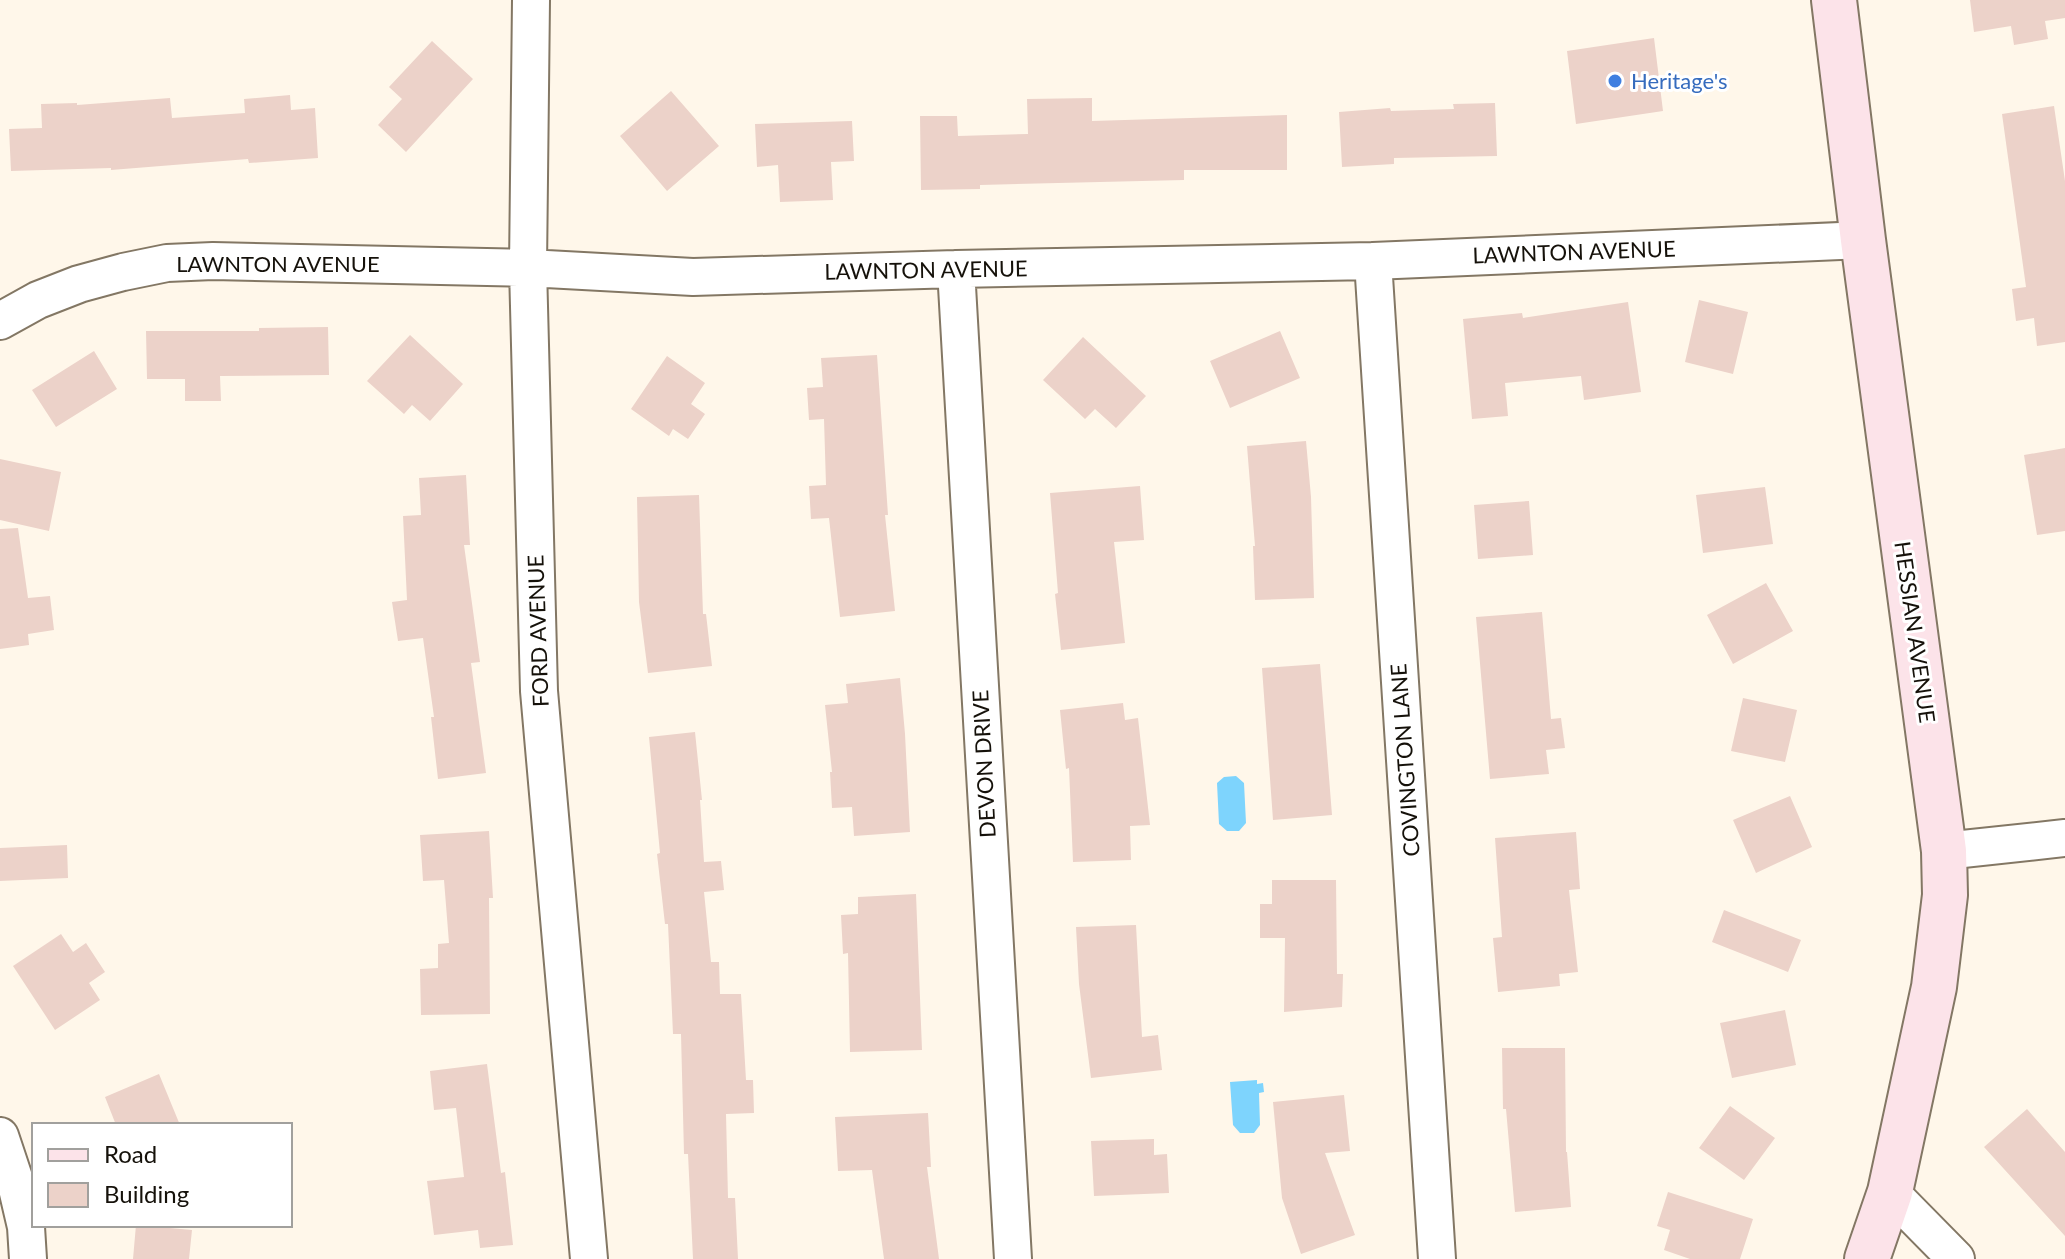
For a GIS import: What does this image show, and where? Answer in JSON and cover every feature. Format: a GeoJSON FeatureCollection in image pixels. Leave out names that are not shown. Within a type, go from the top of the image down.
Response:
{"type":"FeatureCollection","features":[{"type":"Feature","properties":{"kind":"main road","name":"HESSIAN AVENUE"},"geometry":{"type":"LineString","coordinates":[[1834,0],[1944,851],[1945,895],[1934,987],[1890,1192],[1867,1259]]}},
{"type":"Feature","properties":{"kind":"street","name":"FORD AVENUE"},"geometry":{"type":"LineString","coordinates":[[531,0],[528,268],[539,691],[589,1259]]}},
{"type":"Feature","properties":{"kind":"street","name":"LAWNTON AVENUE"},"geometry":{"type":"LineString","coordinates":[[0,321],[38,300],[79,284],[167,263],[257,261],[528,268],[693,277],[1373,261],[1863,240]]}},
{"type":"Feature","properties":{"kind":"street","name":"COVINGTON LANE"},"geometry":{"type":"LineString","coordinates":[[1373,261],[1437,1259]]}},
{"type":"Feature","properties":{"kind":"street","name":"DEVON DRIVE"},"geometry":{"type":"LineString","coordinates":[[956,269],[1013,1259]]}},
{"type":"Feature","properties":{"kind":"street"},"geometry":{"type":"LineString","coordinates":[[1944,851],[2065,838]]}},
{"type":"Feature","properties":{"kind":"street"},"geometry":{"type":"LineString","coordinates":[[0,1136],[26,1227],[28,1259]]}},
{"type":"Feature","properties":{"kind":"street"},"geometry":{"type":"LineString","coordinates":[[1890,1192],[1956,1259]]}},
{"type":"Feature","properties":{"kind":"water"},"geometry":{"type":"Polygon","coordinates":[[[1236,776],[1244,783],[1246,823],[1239,831],[1227,831],[1219,824],[1217,783],[1224,777],[1236,776]]]}},
{"type":"Feature","properties":{"kind":"water"},"geometry":{"type":"Polygon","coordinates":[[[1257,1080],[1257,1084],[1263,1083],[1264,1092],[1259,1093],[1260,1125],[1254,1133],[1240,1133],[1233,1125],[1230,1082],[1257,1080]]]}},
{"type":"Feature","properties":{"kind":"building"},"geometry":{"type":"Polygon","coordinates":[[[1970,0],[2065,0],[2065,18],[2045,21],[2048,39],[2014,45],[2011,26],[1974,32],[1970,0]]]}},
{"type":"Feature","properties":{"kind":"building","name":"Heritage's"},"geometry":{"type":"Polygon","coordinates":[[[1654,38],[1663,111],[1576,124],[1567,51],[1654,38]]]}},
{"type":"Feature","properties":{"kind":"building"},"geometry":{"type":"Polygon","coordinates":[[[432,41],[473,79],[406,152],[378,125],[402,99],[389,87],[432,41]]]}},
{"type":"Feature","properties":{"kind":"building"},"geometry":{"type":"Polygon","coordinates":[[[671,91],[719,146],[667,191],[620,136],[671,91]]]}},
{"type":"Feature","properties":{"kind":"building"},"geometry":{"type":"Polygon","coordinates":[[[290,95],[291,110],[315,108],[318,158],[249,163],[248,159],[111,170],[11,171],[9,129],[42,128],[41,104],[77,105],[170,98],[172,118],[245,113],[244,99],[290,95]]]}},
{"type":"Feature","properties":{"kind":"building"},"geometry":{"type":"Polygon","coordinates":[[[1092,98],[1092,121],[1287,115],[1287,170],[1184,170],[1184,180],[980,185],[980,189],[921,190],[920,116],[957,116],[958,136],[1028,134],[1027,99],[1092,98]]]}},
{"type":"Feature","properties":{"kind":"building"},"geometry":{"type":"Polygon","coordinates":[[[1495,103],[1497,156],[1394,158],[1394,164],[1342,167],[1339,112],[1390,108],[1391,111],[1454,109],[1453,104],[1495,103]]]}},
{"type":"Feature","properties":{"kind":"building"},"geometry":{"type":"Polygon","coordinates":[[[2054,106],[2065,181],[2065,342],[2037,346],[2034,318],[2016,321],[2012,289],[2026,287],[2002,114],[2054,106]]]}},
{"type":"Feature","properties":{"kind":"building"},"geometry":{"type":"Polygon","coordinates":[[[852,121],[854,161],[831,162],[833,200],[780,202],[778,165],[757,167],[755,124],[852,121]]]}},
{"type":"Feature","properties":{"kind":"building"},"geometry":{"type":"Polygon","coordinates":[[[1699,300],[1748,312],[1733,374],[1685,362],[1699,300]]]}},
{"type":"Feature","properties":{"kind":"building"},"geometry":{"type":"Polygon","coordinates":[[[1628,302],[1641,392],[1584,400],[1581,376],[1505,383],[1508,416],[1472,419],[1463,319],[1522,313],[1523,318],[1628,302]]]}},
{"type":"Feature","properties":{"kind":"building"},"geometry":{"type":"Polygon","coordinates":[[[328,327],[329,375],[220,376],[221,401],[185,401],[185,379],[147,379],[146,331],[259,331],[259,328],[328,327]]]}},
{"type":"Feature","properties":{"kind":"building"},"geometry":{"type":"Polygon","coordinates":[[[1280,331],[1300,378],[1230,408],[1210,361],[1280,331]]]}},
{"type":"Feature","properties":{"kind":"building"},"geometry":{"type":"Polygon","coordinates":[[[410,335],[463,384],[430,421],[412,405],[404,414],[367,381],[410,335]]]}},
{"type":"Feature","properties":{"kind":"building"},"geometry":{"type":"Polygon","coordinates":[[[1083,337],[1146,396],[1116,428],[1095,409],[1085,419],[1043,380],[1083,337]]]}},
{"type":"Feature","properties":{"kind":"building"},"geometry":{"type":"Polygon","coordinates":[[[94,351],[117,389],[56,427],[32,390],[94,351]]]}},
{"type":"Feature","properties":{"kind":"building"},"geometry":{"type":"Polygon","coordinates":[[[877,355],[888,515],[885,515],[895,611],[840,617],[829,518],[811,519],[809,486],[826,485],[824,419],[809,420],[807,388],[823,387],[821,358],[877,355]]]}},
{"type":"Feature","properties":{"kind":"building"},"geometry":{"type":"Polygon","coordinates":[[[667,356],[705,383],[691,404],[705,414],[688,439],[673,429],[669,436],[631,409],[667,356]]]}},
{"type":"Feature","properties":{"kind":"building"},"geometry":{"type":"Polygon","coordinates":[[[1306,441],[1314,598],[1255,600],[1255,546],[1247,446],[1306,441]]]}},
{"type":"Feature","properties":{"kind":"building"},"geometry":{"type":"Polygon","coordinates":[[[2065,448],[2065,531],[2037,535],[2024,455],[2065,448]]]}},
{"type":"Feature","properties":{"kind":"building"},"geometry":{"type":"Polygon","coordinates":[[[0,459],[61,472],[49,531],[0,520],[0,459]]]}},
{"type":"Feature","properties":{"kind":"building"},"geometry":{"type":"Polygon","coordinates":[[[466,475],[470,545],[464,545],[480,662],[471,663],[486,773],[438,779],[431,717],[434,717],[423,638],[398,641],[392,602],[407,600],[403,516],[421,515],[419,478],[466,475]]]}},
{"type":"Feature","properties":{"kind":"building"},"geometry":{"type":"Polygon","coordinates":[[[1140,486],[1144,540],[1114,542],[1125,643],[1061,650],[1050,493],[1140,486]]]}},
{"type":"Feature","properties":{"kind":"building"},"geometry":{"type":"Polygon","coordinates":[[[1765,487],[1773,544],[1703,553],[1696,495],[1765,487]]]}},
{"type":"Feature","properties":{"kind":"building"},"geometry":{"type":"Polygon","coordinates":[[[699,495],[703,614],[706,614],[712,666],[648,673],[639,602],[637,497],[699,495]]]}},
{"type":"Feature","properties":{"kind":"building"},"geometry":{"type":"Polygon","coordinates":[[[1529,501],[1533,555],[1478,559],[1474,505],[1529,501]]]}},
{"type":"Feature","properties":{"kind":"building"},"geometry":{"type":"Polygon","coordinates":[[[18,528],[28,598],[50,596],[54,630],[28,634],[29,645],[0,649],[0,529],[18,528]]]}},
{"type":"Feature","properties":{"kind":"building"},"geometry":{"type":"Polygon","coordinates":[[[1766,583],[1793,631],[1733,664],[1707,615],[1766,583]]]}},
{"type":"Feature","properties":{"kind":"building"},"geometry":{"type":"Polygon","coordinates":[[[1542,612],[1551,719],[1561,718],[1565,748],[1546,750],[1549,774],[1490,779],[1476,617],[1542,612]]]}},
{"type":"Feature","properties":{"kind":"building"},"geometry":{"type":"Polygon","coordinates":[[[1320,664],[1332,815],[1273,820],[1262,668],[1320,664]]]}},
{"type":"Feature","properties":{"kind":"building"},"geometry":{"type":"Polygon","coordinates":[[[900,678],[910,832],[854,836],[852,807],[832,808],[832,772],[825,705],[848,703],[846,684],[900,678]]]}},
{"type":"Feature","properties":{"kind":"building"},"geometry":{"type":"Polygon","coordinates":[[[1743,698],[1797,710],[1785,762],[1731,751],[1743,698]]]}},
{"type":"Feature","properties":{"kind":"building"},"geometry":{"type":"Polygon","coordinates":[[[1123,703],[1125,720],[1138,718],[1150,825],[1130,826],[1131,860],[1073,862],[1069,768],[1066,769],[1060,710],[1123,703]]]}},
{"type":"Feature","properties":{"kind":"building"},"geometry":{"type":"Polygon","coordinates":[[[695,732],[704,862],[721,861],[724,890],[704,892],[711,962],[719,962],[720,994],[741,994],[746,1080],[753,1080],[754,1113],[726,1114],[728,1198],[735,1198],[738,1259],[693,1259],[688,1154],[684,1154],[681,1034],[673,1034],[668,924],[665,924],[657,854],[660,853],[649,737],[695,732]]]}},
{"type":"Feature","properties":{"kind":"building"},"geometry":{"type":"Polygon","coordinates":[[[1790,796],[1812,847],[1756,873],[1733,820],[1790,796]]]}},
{"type":"Feature","properties":{"kind":"building"},"geometry":{"type":"Polygon","coordinates":[[[489,831],[493,898],[489,898],[490,1014],[421,1015],[420,969],[438,968],[438,944],[449,943],[444,880],[423,881],[420,835],[489,831]]]}},
{"type":"Feature","properties":{"kind":"building"},"geometry":{"type":"Polygon","coordinates":[[[1576,832],[1580,889],[1569,890],[1578,972],[1559,974],[1560,986],[1498,992],[1493,938],[1502,937],[1495,838],[1576,832]]]}},
{"type":"Feature","properties":{"kind":"building"},"geometry":{"type":"Polygon","coordinates":[[[67,845],[68,878],[0,881],[0,848],[67,845]]]}},
{"type":"Feature","properties":{"kind":"building"},"geometry":{"type":"Polygon","coordinates":[[[1272,880],[1336,880],[1337,974],[1343,974],[1342,1007],[1284,1012],[1285,938],[1260,938],[1260,904],[1272,904],[1272,880]]]}},
{"type":"Feature","properties":{"kind":"building"},"geometry":{"type":"Polygon","coordinates":[[[916,894],[922,1050],[850,1052],[848,953],[843,954],[841,915],[858,914],[858,897],[916,894]]]}},
{"type":"Feature","properties":{"kind":"building"},"geometry":{"type":"Polygon","coordinates":[[[1724,910],[1801,940],[1788,972],[1712,942],[1724,910]]]}},
{"type":"Feature","properties":{"kind":"building"},"geometry":{"type":"Polygon","coordinates":[[[1136,925],[1142,1037],[1158,1035],[1162,1070],[1091,1078],[1079,984],[1076,927],[1136,925]]]}},
{"type":"Feature","properties":{"kind":"building"},"geometry":{"type":"Polygon","coordinates":[[[61,934],[73,952],[86,943],[105,972],[89,983],[100,1000],[55,1030],[13,966],[61,934]]]}},
{"type":"Feature","properties":{"kind":"building"},"geometry":{"type":"Polygon","coordinates":[[[1785,1010],[1796,1065],[1732,1078],[1720,1023],[1785,1010]]]}},
{"type":"Feature","properties":{"kind":"building"},"geometry":{"type":"Polygon","coordinates":[[[1502,1048],[1565,1048],[1566,1152],[1571,1207],[1515,1212],[1506,1109],[1503,1109],[1502,1048]]]}},
{"type":"Feature","properties":{"kind":"building"},"geometry":{"type":"Polygon","coordinates":[[[487,1064],[501,1173],[505,1172],[513,1245],[480,1248],[478,1230],[434,1235],[427,1181],[464,1177],[456,1108],[434,1110],[430,1071],[487,1064]]]}},
{"type":"Feature","properties":{"kind":"building"},"geometry":{"type":"Polygon","coordinates":[[[159,1074],[179,1123],[115,1123],[105,1097],[159,1074]]]}},
{"type":"Feature","properties":{"kind":"building"},"geometry":{"type":"Polygon","coordinates":[[[1344,1095],[1350,1151],[1325,1153],[1355,1235],[1301,1254],[1282,1198],[1273,1102],[1344,1095]]]}},
{"type":"Feature","properties":{"kind":"building"},"geometry":{"type":"Polygon","coordinates":[[[1730,1106],[1775,1138],[1744,1180],[1699,1148],[1730,1106]]]}},
{"type":"Feature","properties":{"kind":"building"},"geometry":{"type":"Polygon","coordinates":[[[2027,1109],[2065,1152],[2065,1236],[1984,1147],[2027,1109]]]}},
{"type":"Feature","properties":{"kind":"building"},"geometry":{"type":"Polygon","coordinates":[[[928,1113],[931,1167],[927,1167],[939,1259],[884,1259],[872,1170],[838,1171],[835,1117],[928,1113]]]}},
{"type":"Feature","properties":{"kind":"building"},"geometry":{"type":"Polygon","coordinates":[[[1154,1139],[1154,1155],[1167,1154],[1169,1193],[1094,1196],[1091,1141],[1154,1139]]]}},
{"type":"Feature","properties":{"kind":"building"},"geometry":{"type":"Polygon","coordinates":[[[1668,1192],[1753,1219],[1740,1259],[1690,1259],[1664,1250],[1670,1230],[1657,1226],[1668,1192]]]}},
{"type":"Feature","properties":{"kind":"building"},"geometry":{"type":"Polygon","coordinates":[[[136,1227],[192,1230],[189,1259],[133,1259],[136,1227]]]}},
{"type":"Feature","properties":{"kind":"place","name":"Heritage's"},"geometry":{"type":"Point","coordinates":[1615,81]}}]}
